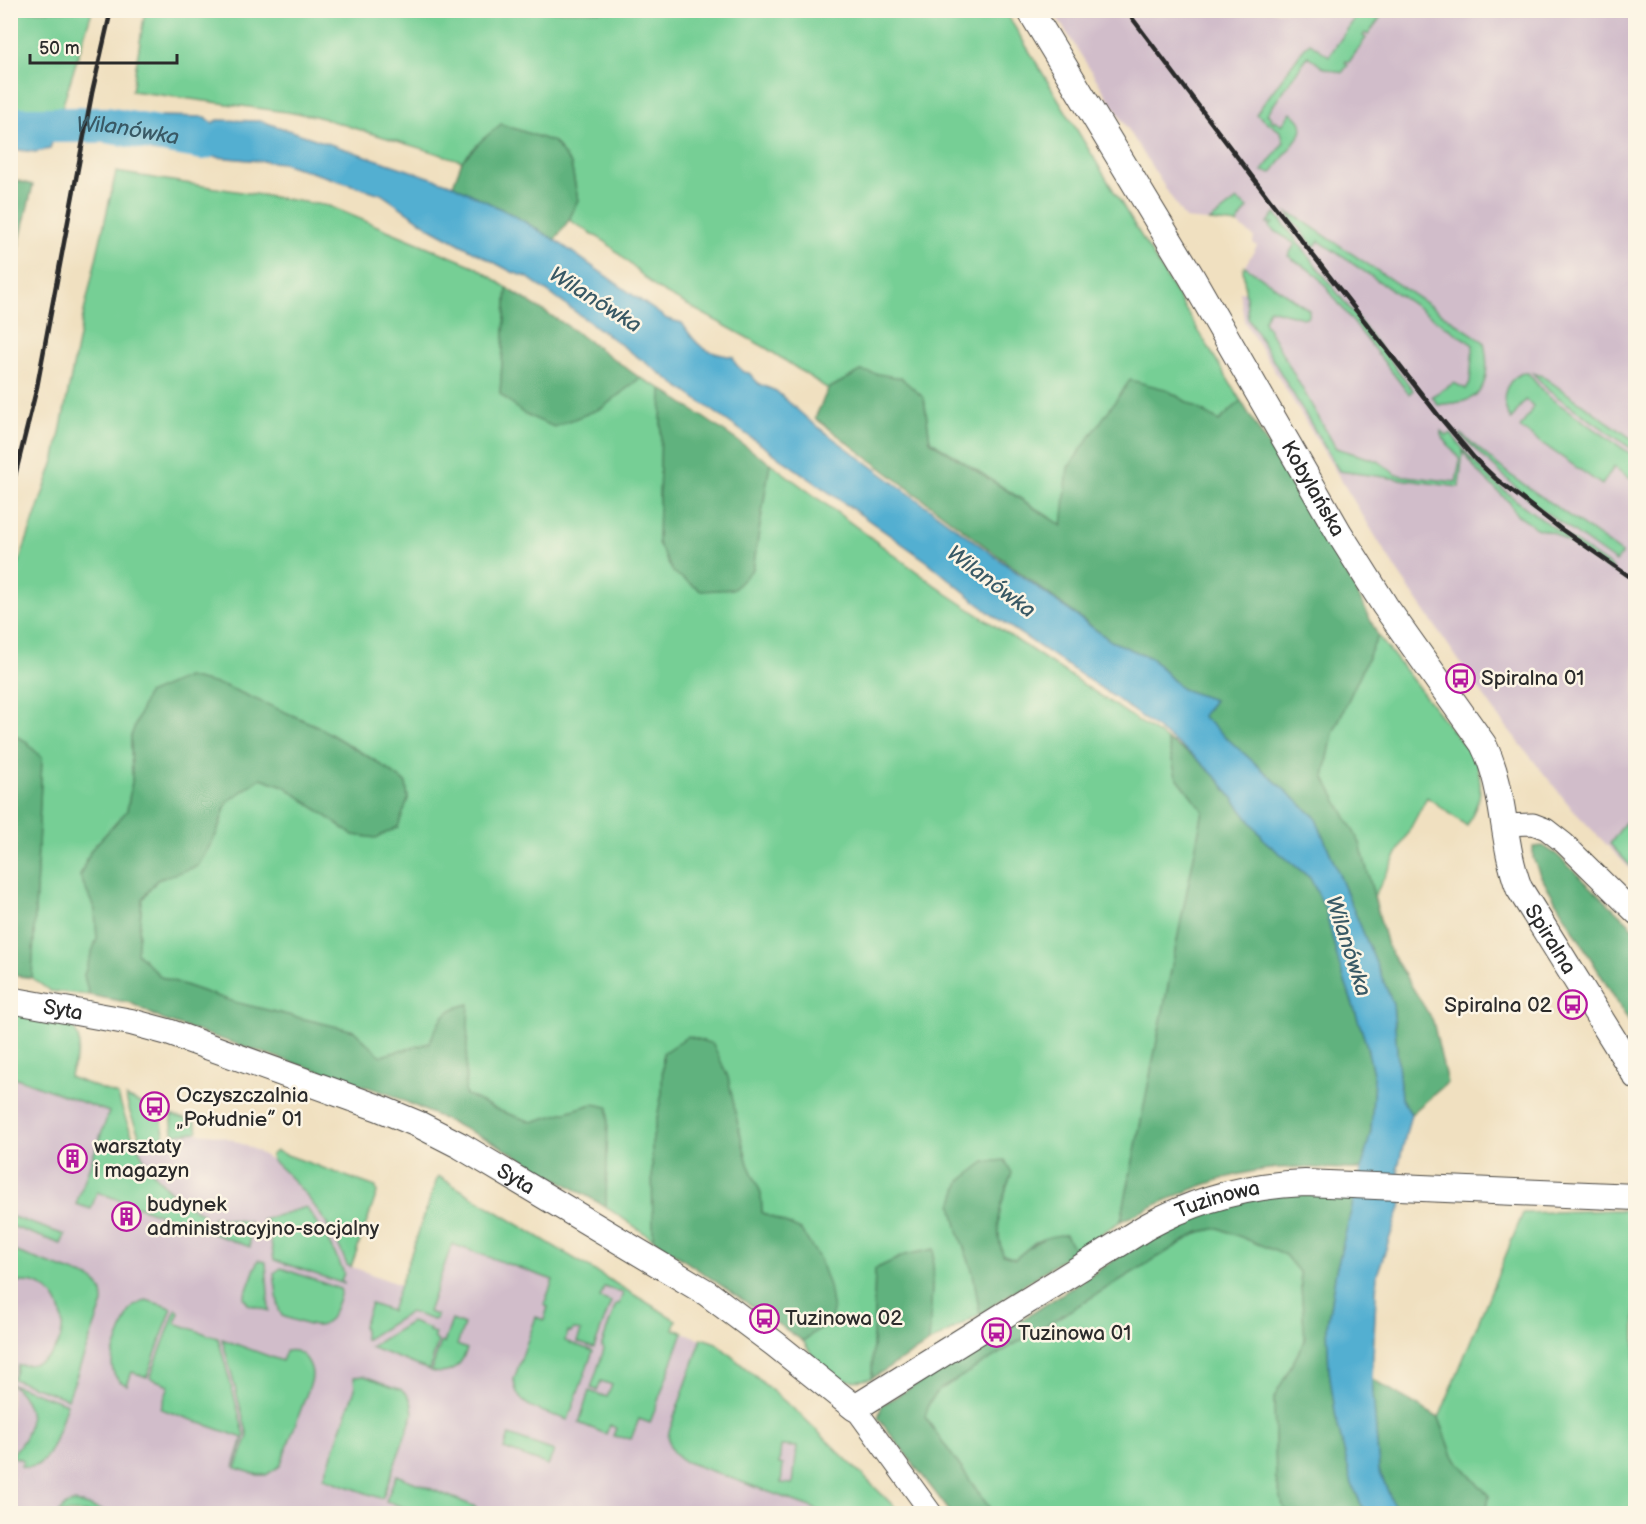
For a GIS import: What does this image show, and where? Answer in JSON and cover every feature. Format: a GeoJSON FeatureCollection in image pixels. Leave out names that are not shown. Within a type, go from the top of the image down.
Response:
{"type":"FeatureCollection","features":[{"type":"Feature","properties":{"kind":"street","name":"Kobylańska"},"geometry":{"type":"LineString","coordinates":[[1030,10],[1185,267],[1339,533],[1392,615],[1483,744],[1497,780],[1503,825]]}},
{"type":"Feature","properties":{"kind":"street"},"geometry":{"type":"LineString","coordinates":[[1503,825],[1533,824],[1546,829],[1564,843],[1635,914]]}},
{"type":"Feature","properties":{"kind":"street","name":"Spiralna"},"geometry":{"type":"LineString","coordinates":[[1503,825],[1508,854],[1519,888],[1635,1076]]}},
{"type":"Feature","properties":{"kind":"street","name":"Syta"},"geometry":{"type":"LineString","coordinates":[[10,1000],[122,1020],[168,1032],[379,1108],[462,1146],[698,1287],[775,1344],[855,1408],[932,1514]]}},
{"type":"Feature","properties":{"kind":"street","name":"Tuzinowa"},"geometry":{"type":"LineString","coordinates":[[855,1408],[1146,1227],[1178,1210],[1217,1196],[1262,1186],[1305,1183],[1635,1197]]}},
{"type":"Feature","properties":{"kind":"shaded area"},"geometry":{"type":"Polygon","coordinates":[[[1053,11],[1635,11],[1635,874],[1573,810],[1501,720],[1464,668],[1393,565],[1244,321],[1240,292],[1246,291],[1243,269],[1257,246],[1253,243],[1254,237],[1237,224],[1185,219],[1053,11]]]}},
{"type":"Feature","properties":{"kind":"shaded area"},"geometry":{"type":"Polygon","coordinates":[[[10,1076],[109,1112],[77,1204],[97,1192],[203,1214],[173,1195],[150,1168],[138,1148],[162,1138],[187,1132],[216,1135],[233,1140],[272,1160],[298,1184],[335,1235],[347,1265],[400,1285],[438,1176],[676,1320],[673,1330],[716,1343],[803,1417],[901,1513],[11,1513],[10,1076]]]}},
{"type":"Feature","properties":{"kind":"green space"},"geometry":{"type":"Polygon","coordinates":[[[10,11],[92,11],[61,111],[11,107],[10,11]]]}},
{"type":"Feature","properties":{"kind":"green space"},"geometry":{"type":"Polygon","coordinates":[[[145,11],[1005,11],[1241,401],[1219,421],[1165,389],[1068,467],[1063,526],[930,440],[924,398],[861,371],[828,389],[766,348],[656,288],[606,242],[569,220],[578,200],[571,164],[554,142],[483,139],[462,161],[315,116],[132,91],[145,11]]]}},
{"type":"Feature","properties":{"kind":"green space"},"geometry":{"type":"Polygon","coordinates":[[[1360,11],[1385,11],[1368,35],[1365,33],[1363,36],[1366,38],[1349,62],[1346,61],[1348,65],[1342,73],[1322,67],[1308,56],[1267,114],[1273,122],[1275,120],[1282,125],[1291,112],[1300,121],[1302,129],[1272,173],[1262,171],[1284,142],[1281,132],[1256,114],[1304,48],[1310,43],[1329,56],[1360,11]]]}},
{"type":"Feature","properties":{"kind":"green space"},"geometry":{"type":"Polygon","coordinates":[[[501,124],[554,142],[571,164],[578,200],[569,220],[555,240],[513,215],[453,185],[462,161],[501,124]]]}},
{"type":"Feature","properties":{"kind":"green space"},"geometry":{"type":"Polygon","coordinates":[[[116,172],[329,206],[476,267],[507,288],[500,394],[602,408],[640,378],[662,389],[658,543],[753,569],[770,463],[947,594],[1167,740],[1176,776],[1203,811],[1121,1221],[1075,1251],[1066,1235],[1035,1242],[1015,1259],[1003,1255],[999,1233],[1000,1213],[1012,1172],[958,1231],[973,1273],[980,1314],[929,1343],[934,1250],[905,1255],[875,1269],[872,1378],[849,1381],[823,1368],[803,1341],[829,1323],[801,1230],[762,1213],[761,1193],[748,1164],[739,1129],[663,1054],[662,1093],[652,1143],[653,1239],[606,1207],[608,1107],[593,1104],[532,1122],[500,1111],[464,1094],[440,1021],[429,1043],[381,1056],[354,1031],[234,1002],[161,977],[137,953],[142,900],[157,880],[198,866],[216,835],[227,802],[261,778],[284,786],[353,835],[408,799],[406,783],[377,762],[317,726],[225,686],[131,736],[132,782],[127,811],[91,850],[80,876],[95,910],[97,938],[84,975],[89,995],[50,991],[32,978],[42,758],[24,740],[11,734],[11,586],[55,458],[83,316],[116,172]]]}},
{"type":"Feature","properties":{"kind":"green space"},"geometry":{"type":"Polygon","coordinates":[[[10,179],[33,185],[11,277],[10,179]]]}},
{"type":"Feature","properties":{"kind":"green space"},"geometry":{"type":"Polygon","coordinates":[[[1237,200],[1248,208],[1237,224],[1210,221],[1237,200]]]}},
{"type":"Feature","properties":{"kind":"green space"},"geometry":{"type":"Polygon","coordinates":[[[1275,213],[1413,390],[1409,394],[1316,274],[1288,256],[1295,244],[1269,227],[1273,223],[1267,224],[1275,213]]]}},
{"type":"Feature","properties":{"kind":"green space"},"geometry":{"type":"Polygon","coordinates":[[[1287,213],[1297,217],[1484,342],[1486,375],[1484,383],[1475,396],[1457,403],[1438,405],[1432,396],[1454,383],[1466,389],[1470,382],[1473,345],[1319,241],[1314,247],[1287,213]]]}},
{"type":"Feature","properties":{"kind":"green space"},"geometry":{"type":"Polygon","coordinates":[[[1245,266],[1309,310],[1309,316],[1303,318],[1269,309],[1264,321],[1336,448],[1378,461],[1397,475],[1456,482],[1460,460],[1441,435],[1441,431],[1447,436],[1451,433],[1467,454],[1505,491],[1613,568],[1611,571],[1554,533],[1536,528],[1516,514],[1510,503],[1477,471],[1463,451],[1459,487],[1339,471],[1248,318],[1243,269],[1245,266]]]}},
{"type":"Feature","properties":{"kind":"green space"},"geometry":{"type":"Polygon","coordinates":[[[507,288],[566,325],[640,378],[602,408],[554,427],[524,414],[500,394],[507,288]]]}},
{"type":"Feature","properties":{"kind":"green space"},"geometry":{"type":"Polygon","coordinates":[[[861,371],[901,378],[924,398],[930,441],[1062,526],[1068,468],[1130,380],[1165,389],[1219,421],[1241,401],[1355,588],[1378,636],[1333,733],[1324,777],[1360,843],[1387,946],[1433,1021],[1447,1083],[1411,1114],[1401,1098],[1393,1004],[1315,817],[1202,716],[1214,700],[1182,689],[1151,658],[1111,641],[815,418],[828,389],[861,371]]]}},
{"type":"Feature","properties":{"kind":"green space"},"geometry":{"type":"Polygon","coordinates":[[[1522,373],[1528,373],[1546,395],[1635,457],[1635,482],[1614,467],[1602,485],[1520,428],[1534,406],[1525,400],[1511,420],[1505,406],[1505,394],[1510,382],[1522,373]]]}},
{"type":"Feature","properties":{"kind":"green space"},"geometry":{"type":"Polygon","coordinates":[[[1533,373],[1542,376],[1635,441],[1635,451],[1549,391],[1533,373]]]}},
{"type":"Feature","properties":{"kind":"green space"},"geometry":{"type":"Polygon","coordinates":[[[662,389],[770,463],[753,569],[734,589],[701,591],[673,572],[658,543],[662,389]]]}},
{"type":"Feature","properties":{"kind":"green space"},"geometry":{"type":"Polygon","coordinates":[[[1461,434],[1509,474],[1622,553],[1616,562],[1534,504],[1461,434]]]}},
{"type":"Feature","properties":{"kind":"green space"},"geometry":{"type":"Polygon","coordinates":[[[1378,636],[1477,762],[1480,795],[1467,826],[1427,797],[1374,897],[1360,843],[1324,777],[1333,733],[1378,636]]]}},
{"type":"Feature","properties":{"kind":"green space"},"geometry":{"type":"Polygon","coordinates":[[[187,677],[225,686],[317,726],[377,762],[406,783],[408,799],[398,827],[376,838],[353,835],[284,786],[261,778],[227,802],[216,835],[198,866],[157,880],[142,899],[137,953],[161,977],[234,1002],[354,1031],[381,1056],[429,1043],[447,1013],[469,1004],[465,1094],[500,1111],[532,1122],[593,1104],[608,1107],[606,1207],[491,1141],[389,1094],[163,1020],[131,1003],[89,995],[84,975],[97,938],[95,910],[80,876],[91,850],[127,811],[132,782],[131,736],[147,694],[187,677]]]}},
{"type":"Feature","properties":{"kind":"green space"},"geometry":{"type":"Polygon","coordinates":[[[11,734],[24,740],[42,758],[32,978],[11,975],[11,734]]]}},
{"type":"Feature","properties":{"kind":"green space"},"geometry":{"type":"Polygon","coordinates":[[[1167,740],[1195,757],[1219,780],[1266,842],[1310,878],[1325,908],[1339,964],[1366,1043],[1374,1078],[1371,1131],[1362,1169],[1292,1167],[1249,1172],[1193,1189],[1121,1221],[1203,811],[1176,776],[1167,740]]]}},
{"type":"Feature","properties":{"kind":"green space"},"geometry":{"type":"Polygon","coordinates":[[[1626,821],[1635,829],[1635,871],[1610,844],[1626,821]]]}},
{"type":"Feature","properties":{"kind":"green space"},"geometry":{"type":"Polygon","coordinates":[[[1543,846],[1556,854],[1635,929],[1636,1025],[1633,1028],[1540,875],[1533,858],[1533,847],[1543,846]]]}},
{"type":"Feature","properties":{"kind":"green space"},"geometry":{"type":"Polygon","coordinates":[[[10,1012],[69,1022],[78,1036],[79,1049],[69,1077],[118,1095],[130,1131],[148,1164],[171,1193],[203,1214],[198,1228],[97,1192],[91,1209],[76,1204],[109,1112],[11,1076],[10,1012]]]}},
{"type":"Feature","properties":{"kind":"green space"},"geometry":{"type":"Polygon","coordinates":[[[688,1036],[713,1044],[728,1077],[748,1164],[761,1193],[762,1213],[801,1230],[819,1258],[829,1286],[833,1311],[829,1324],[803,1341],[653,1239],[652,1143],[662,1093],[663,1053],[688,1036]]]}},
{"type":"Feature","properties":{"kind":"green space"},"geometry":{"type":"Polygon","coordinates":[[[126,1097],[160,1111],[164,1134],[162,1138],[143,1144],[126,1097]]]}},
{"type":"Feature","properties":{"kind":"green space"},"geometry":{"type":"Polygon","coordinates":[[[171,1115],[195,1122],[198,1130],[176,1134],[173,1132],[171,1115]]]}},
{"type":"Feature","properties":{"kind":"green space"},"geometry":{"type":"Polygon","coordinates":[[[276,1151],[376,1187],[377,1193],[351,1267],[347,1265],[333,1235],[316,1208],[296,1183],[272,1160],[271,1155],[276,1151]]]}},
{"type":"Feature","properties":{"kind":"green space"},"geometry":{"type":"Polygon","coordinates":[[[1005,1160],[1012,1173],[1000,1213],[999,1233],[1003,1255],[1015,1259],[1038,1241],[1058,1235],[1066,1235],[1075,1251],[980,1314],[973,1273],[958,1231],[952,1205],[960,1181],[985,1162],[1005,1160]]]}},
{"type":"Feature","properties":{"kind":"green space"},"geometry":{"type":"Polygon","coordinates":[[[438,1176],[676,1320],[673,1329],[683,1332],[650,1423],[639,1419],[631,1439],[613,1436],[616,1428],[610,1425],[606,1434],[579,1423],[589,1391],[607,1397],[612,1385],[601,1381],[597,1390],[591,1388],[604,1349],[601,1347],[616,1304],[619,1304],[623,1293],[604,1287],[600,1298],[611,1302],[594,1348],[577,1342],[581,1331],[573,1329],[571,1333],[568,1332],[565,1341],[593,1351],[568,1420],[525,1403],[519,1397],[514,1379],[536,1317],[544,1320],[548,1307],[544,1305],[553,1280],[452,1244],[428,1312],[437,1315],[436,1319],[410,1312],[365,1340],[363,1325],[371,1304],[391,1311],[438,1176]]]}},
{"type":"Feature","properties":{"kind":"green space"},"geometry":{"type":"Polygon","coordinates":[[[1275,1193],[1356,1195],[1336,1271],[1327,1326],[1329,1370],[1336,1418],[1352,1484],[1365,1513],[1285,1513],[1276,1479],[1274,1398],[1305,1340],[1300,1273],[1285,1255],[1219,1228],[1199,1232],[939,1390],[929,1403],[925,1417],[993,1513],[951,1513],[878,1418],[882,1405],[1017,1323],[1153,1235],[1214,1206],[1275,1193]]]}},
{"type":"Feature","properties":{"kind":"green space"},"geometry":{"type":"Polygon","coordinates":[[[306,1207],[336,1256],[344,1273],[341,1281],[344,1284],[274,1260],[268,1223],[262,1220],[306,1207]]]}},
{"type":"Feature","properties":{"kind":"green space"},"geometry":{"type":"Polygon","coordinates":[[[1635,1211],[1635,1513],[1486,1513],[1489,1496],[1453,1456],[1439,1418],[1523,1213],[1635,1211]]]}},
{"type":"Feature","properties":{"kind":"green space"},"geometry":{"type":"Polygon","coordinates":[[[10,1216],[65,1235],[61,1244],[11,1226],[10,1216]]]}},
{"type":"Feature","properties":{"kind":"green space"},"geometry":{"type":"Polygon","coordinates":[[[213,1217],[249,1222],[250,1247],[208,1232],[213,1217]]]}},
{"type":"Feature","properties":{"kind":"green space"},"geometry":{"type":"Polygon","coordinates":[[[1219,1228],[1285,1255],[1300,1273],[1305,1340],[1274,1398],[1276,1479],[1285,1513],[993,1513],[925,1417],[929,1403],[939,1390],[1199,1232],[1219,1228]]]}},
{"type":"Feature","properties":{"kind":"green space"},"geometry":{"type":"Polygon","coordinates":[[[934,1249],[929,1343],[872,1378],[875,1269],[905,1255],[934,1249]]]}},
{"type":"Feature","properties":{"kind":"green space"},"geometry":{"type":"Polygon","coordinates":[[[11,1250],[89,1278],[98,1285],[101,1291],[103,1303],[68,1399],[13,1379],[18,1365],[39,1362],[53,1352],[61,1337],[62,1320],[57,1303],[47,1290],[32,1283],[11,1284],[11,1250]]]}},
{"type":"Feature","properties":{"kind":"green space"},"geometry":{"type":"Polygon","coordinates":[[[258,1260],[266,1262],[269,1311],[248,1304],[244,1298],[258,1260]]]}},
{"type":"Feature","properties":{"kind":"green space"},"geometry":{"type":"Polygon","coordinates":[[[281,1268],[340,1289],[336,1306],[327,1322],[315,1326],[282,1316],[279,1310],[274,1273],[281,1268]]]}},
{"type":"Feature","properties":{"kind":"green space"},"geometry":{"type":"Polygon","coordinates":[[[146,1300],[172,1308],[147,1377],[132,1372],[127,1385],[118,1379],[113,1371],[114,1352],[129,1312],[134,1306],[146,1300]]]}},
{"type":"Feature","properties":{"kind":"green space"},"geometry":{"type":"Polygon","coordinates":[[[176,1309],[179,1313],[175,1323],[218,1338],[245,1436],[234,1467],[243,1438],[161,1409],[169,1385],[150,1378],[176,1309]]]}},
{"type":"Feature","properties":{"kind":"green space"},"geometry":{"type":"Polygon","coordinates":[[[452,1320],[464,1325],[457,1345],[467,1349],[465,1355],[454,1369],[444,1372],[431,1371],[441,1342],[444,1343],[452,1320]]]}},
{"type":"Feature","properties":{"kind":"green space"},"geometry":{"type":"Polygon","coordinates":[[[411,1322],[435,1333],[434,1337],[438,1342],[429,1370],[370,1347],[411,1322]]]}},
{"type":"Feature","properties":{"kind":"green space"},"geometry":{"type":"Polygon","coordinates":[[[702,1338],[716,1343],[803,1417],[901,1513],[823,1513],[681,1460],[670,1448],[669,1432],[702,1338]],[[781,1446],[779,1464],[783,1465],[781,1483],[793,1484],[797,1447],[781,1446]]]}},
{"type":"Feature","properties":{"kind":"green space"},"geometry":{"type":"Polygon","coordinates":[[[222,1339],[282,1361],[286,1351],[298,1352],[306,1359],[311,1370],[311,1382],[280,1466],[266,1475],[258,1475],[236,1468],[248,1436],[222,1339]]]}},
{"type":"Feature","properties":{"kind":"green space"},"geometry":{"type":"Polygon","coordinates":[[[364,1376],[405,1392],[413,1410],[383,1497],[380,1498],[324,1478],[355,1389],[354,1377],[364,1376]]]}},
{"type":"Feature","properties":{"kind":"green space"},"geometry":{"type":"Polygon","coordinates":[[[1372,1379],[1439,1418],[1453,1456],[1489,1496],[1486,1513],[1397,1513],[1379,1470],[1372,1379]]]}},
{"type":"Feature","properties":{"kind":"green space"},"geometry":{"type":"Polygon","coordinates":[[[11,1384],[67,1404],[47,1456],[40,1463],[31,1467],[21,1466],[23,1460],[14,1457],[13,1453],[26,1435],[30,1417],[25,1400],[11,1384]]]}},
{"type":"Feature","properties":{"kind":"green space"},"geometry":{"type":"Polygon","coordinates":[[[509,1435],[554,1451],[548,1465],[504,1449],[509,1435]]]}},
{"type":"Feature","properties":{"kind":"green space"},"geometry":{"type":"Polygon","coordinates":[[[396,1475],[476,1507],[474,1513],[420,1513],[386,1501],[396,1475]]]}},
{"type":"Feature","properties":{"kind":"green space"},"geometry":{"type":"Polygon","coordinates":[[[75,1502],[111,1513],[58,1513],[66,1505],[75,1502]]]}},
{"type":"Feature","properties":{"kind":"water"},"geometry":{"type":"Polygon","coordinates":[[[11,107],[61,111],[50,149],[35,152],[11,149],[11,107]]]}},
{"type":"Feature","properties":{"kind":"water"},"geometry":{"type":"Polygon","coordinates":[[[161,116],[206,117],[212,123],[218,120],[261,121],[453,185],[513,215],[555,240],[667,319],[682,323],[703,348],[733,357],[743,372],[749,373],[759,384],[776,391],[811,422],[1111,641],[1151,658],[1182,689],[1214,700],[1202,716],[1315,817],[1393,1004],[1401,1098],[1411,1114],[1398,1167],[1403,1199],[1377,1275],[1372,1379],[1379,1470],[1397,1513],[1365,1513],[1352,1484],[1336,1418],[1329,1370],[1327,1326],[1336,1271],[1371,1131],[1374,1078],[1366,1043],[1339,964],[1325,908],[1310,878],[1266,842],[1219,780],[1195,757],[1117,699],[991,614],[928,562],[527,277],[512,272],[432,229],[381,194],[282,163],[151,151],[161,116]]]}},
{"type":"Feature","properties":{"kind":"waterway","name":"Wilanówka"},"geometry":{"type":"LineString","coordinates":[[10,125],[106,125],[203,142]]}},
{"type":"Feature","properties":{"kind":"railway"},"geometry":{"type":"LineString","coordinates":[[10,496],[37,387],[92,93],[111,10]]}},
{"type":"Feature","properties":{"kind":"railway"},"geometry":{"type":"LineString","coordinates":[[1126,10],[1269,199],[1475,459],[1496,479],[1561,529],[1636,581]]}},
{"type":"Feature","properties":{"kind":"place","name":"Spiralna 01"},"geometry":{"type":"Point","coordinates":[1460,678]}},
{"type":"Feature","properties":{"kind":"place","name":"Spiralna 02"},"geometry":{"type":"Point","coordinates":[1573,1005]}},
{"type":"Feature","properties":{"kind":"place","name":"Oczyszczalnia „Południe” 01"},"geometry":{"type":"Point","coordinates":[155,1107]}},
{"type":"Feature","properties":{"kind":"place","name":"warsztaty i magazyn"},"geometry":{"type":"Point","coordinates":[73,1158]}},
{"type":"Feature","properties":{"kind":"place","name":"budynek administracyjno-socjalny"},"geometry":{"type":"Point","coordinates":[126,1216]}},
{"type":"Feature","properties":{"kind":"place","name":"Tuzinowa 02"},"geometry":{"type":"Point","coordinates":[764,1318]}},
{"type":"Feature","properties":{"kind":"place","name":"Tuzinowa 01"},"geometry":{"type":"Point","coordinates":[997,1333]}}]}
